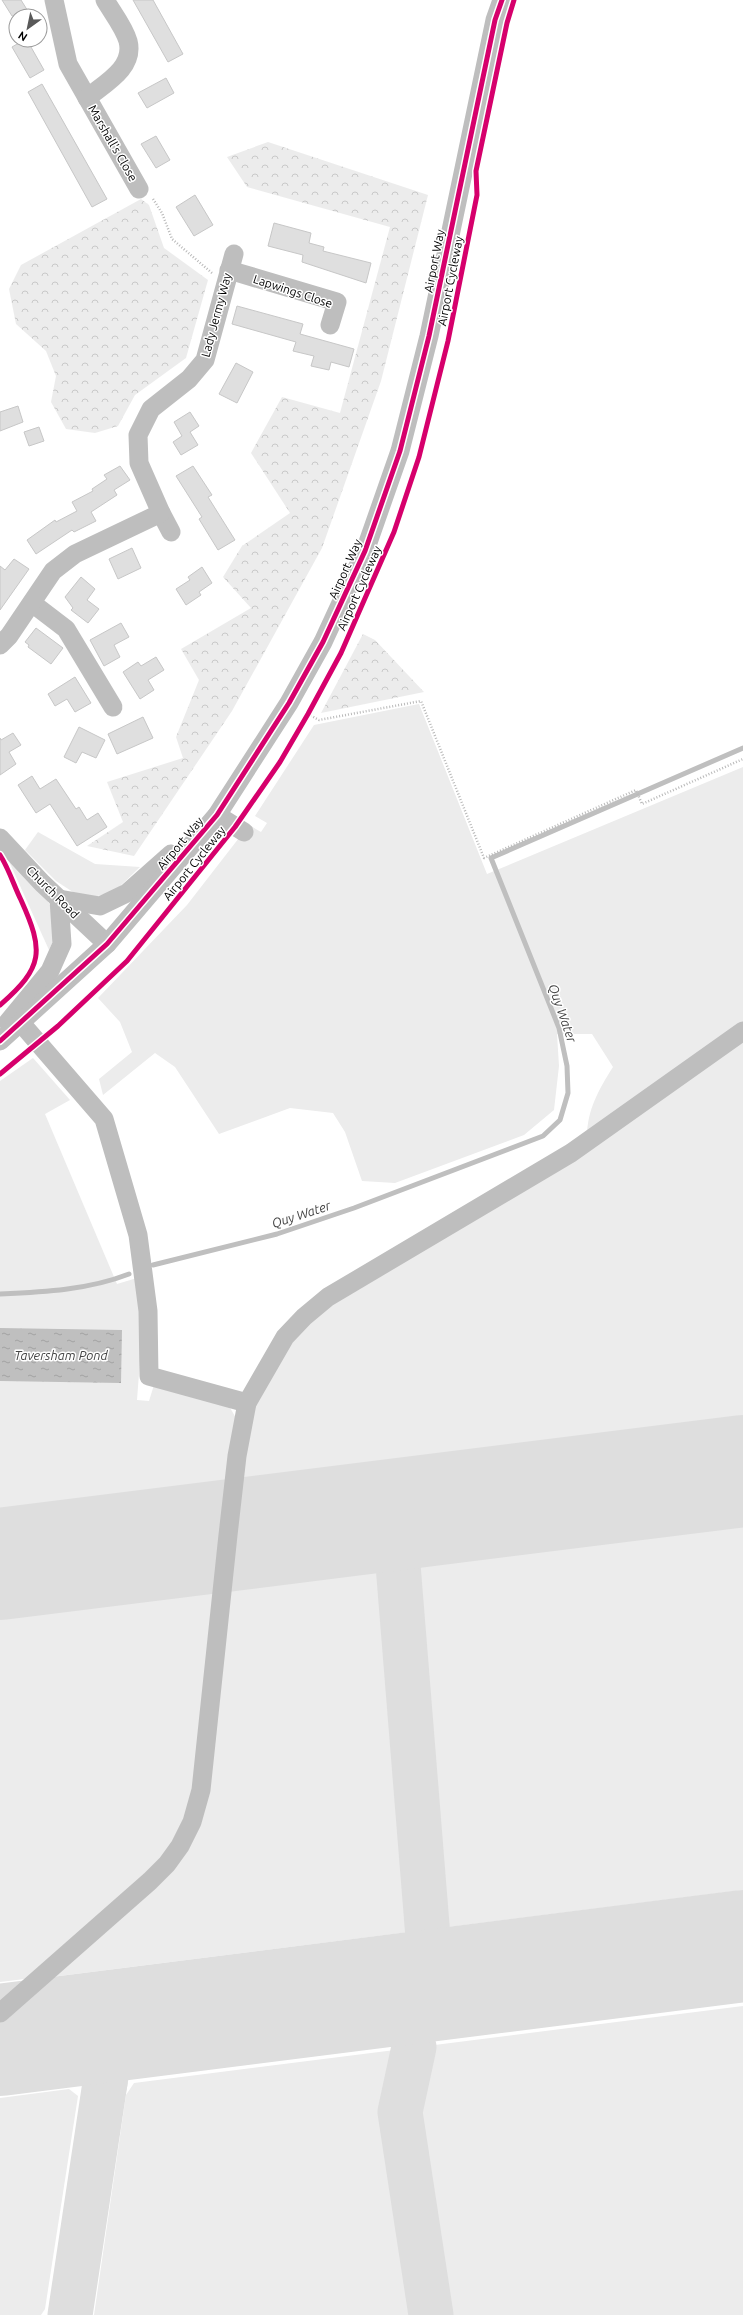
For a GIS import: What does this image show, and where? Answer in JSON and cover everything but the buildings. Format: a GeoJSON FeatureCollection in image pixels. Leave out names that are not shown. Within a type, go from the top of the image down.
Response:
{"type":"FeatureCollection","features":[{"type":"Feature","properties":{"kind":"street","name":"Marshall's Close"},"geometry":{"type":"LineString","coordinates":[[54,0],[68,64],[144,191]]}},
{"type":"Feature","properties":{"kind":"street","name":"Marshall's Close"},"geometry":{"type":"LineString","coordinates":[[87,98],[123,69],[128,54],[128,41],[105,0]]}},
{"type":"Feature","properties":{"kind":"street","name":"Airport Way"},"geometry":{"type":"LineString","coordinates":[[0,1041],[107,944],[217,815],[289,703],[320,649],[368,544],[400,451],[429,336],[487,59],[502,0]]}},
{"type":"Feature","properties":{"kind":"street","name":"Lapwings Close"},"geometry":{"type":"LineString","coordinates":[[229,270],[337,302],[330,325]]}},
{"type":"Feature","properties":{"kind":"street","name":"Lady Jermy Way"},"geometry":{"type":"LineString","coordinates":[[171,532],[139,463],[138,435],[151,409],[189,379],[205,360],[229,270]]}},
{"type":"Feature","properties":{"kind":"street"},"geometry":{"type":"LineString","coordinates":[[0,645],[9,636],[53,571],[75,554],[161,512]]}},
{"type":"Feature","properties":{"kind":"street"},"geometry":{"type":"LineString","coordinates":[[32,603],[66,629],[113,707]]}},
{"type":"Feature","properties":{"kind":"street"},"geometry":{"type":"LineString","coordinates":[[0,1032],[50,971],[62,944],[59,899],[100,906],[127,893],[217,815],[244,832]]}},
{"type":"Feature","properties":{"kind":"street","name":"Church Road"},"geometry":{"type":"LineString","coordinates":[[0,838],[59,899],[107,944]]}},
{"type":"Feature","properties":{"kind":"street"},"geometry":{"type":"LineString","coordinates":[[21,1023],[104,1119],[138,1236],[148,1311],[149,1376],[247,1403]]}},
{"type":"Feature","properties":{"kind":"street"},"geometry":{"type":"LineString","coordinates":[[0,2013],[150,1881],[180,1846],[192,1822],[201,1790],[237,1456],[247,1403],[285,1337],[304,1317],[328,1297],[572,1153],[743,1031]]}},
{"type":"Feature","properties":{"kind":"path"},"geometry":{"type":"LineString","coordinates":[[144,191],[162,213],[172,240],[229,270]]}},
{"type":"Feature","properties":{"kind":"path"},"geometry":{"type":"LineString","coordinates":[[308,714],[319,720],[422,700],[484,858],[636,790],[642,804],[743,760]]}},
{"type":"Feature","properties":{"kind":"path"},"geometry":{"type":"LineString","coordinates":[[304,721],[312,708]]}},
{"type":"Feature","properties":{"kind":"green space"},"geometry":{"type":"Polygon","coordinates":[[[268,142],[428,195],[381,381],[322,548],[232,711],[134,856],[87,846],[123,822],[107,782],[183,758],[176,737],[199,680],[181,649],[251,608],[223,577],[242,546],[290,513],[251,453],[282,397],[340,413],[390,227],[247,187],[227,157],[268,142]]]}},
{"type":"Feature","properties":{"kind":"green space"},"geometry":{"type":"Polygon","coordinates":[[[141,199],[149,205],[164,248],[208,280],[186,358],[135,395],[118,426],[95,433],[66,429],[51,402],[56,376],[46,351],[16,324],[9,289],[21,265],[141,199]]]}},
{"type":"Feature","properties":{"kind":"green space"},"geometry":{"type":"Polygon","coordinates":[[[363,634],[375,640],[424,692],[321,713],[363,634]]]}},
{"type":"Feature","properties":{"kind":"green space"},"geometry":{"type":"Polygon","coordinates":[[[419,704],[487,874],[743,767],[743,1022],[587,1137],[589,1118],[595,1100],[613,1067],[592,1034],[557,1034],[559,1066],[554,1110],[524,1135],[395,1183],[362,1181],[345,1132],[333,1113],[290,1108],[219,1134],[175,1067],[155,1053],[103,1095],[99,1079],[132,1052],[120,1022],[98,998],[187,905],[249,825],[261,832],[267,823],[255,816],[314,725],[419,704]]]}},
{"type":"Feature","properties":{"kind":"green space"},"geometry":{"type":"Polygon","coordinates":[[[38,832],[95,864],[140,867],[115,891],[94,897],[76,894],[56,881],[25,850],[38,832]]]}},
{"type":"Feature","properties":{"kind":"green space"},"geometry":{"type":"Polygon","coordinates":[[[7,857],[32,881],[53,911],[56,922],[56,933],[49,950],[7,857]]]}},
{"type":"Feature","properties":{"kind":"green space"},"geometry":{"type":"Polygon","coordinates":[[[743,1035],[743,1890],[51,1977],[183,1851],[239,1482],[259,1390],[309,1317],[743,1035]]]}},
{"type":"Feature","properties":{"kind":"green space"},"geometry":{"type":"Polygon","coordinates":[[[33,1058],[70,1100],[45,1114],[117,1284],[137,1278],[141,1347],[137,1400],[149,1401],[154,1385],[229,1406],[236,1418],[191,1806],[169,1853],[33,1978],[0,1982],[0,1081],[33,1058]]]}},
{"type":"Feature","properties":{"kind":"green space"},"geometry":{"type":"Polygon","coordinates":[[[743,2006],[743,2315],[94,2315],[126,2095],[134,2083],[743,2006]]]}},
{"type":"Feature","properties":{"kind":"green space"},"geometry":{"type":"Polygon","coordinates":[[[69,2089],[78,2096],[45,2309],[41,2315],[0,2315],[0,2098],[69,2089]]]}},
{"type":"Feature","properties":{"kind":"water","name":"Taversham Pond"},"geometry":{"type":"Polygon","coordinates":[[[0,1328],[122,1330],[121,1383],[0,1381],[0,1328]]]}},
{"type":"Feature","properties":{"kind":"waterway","name":"Quy Water"},"geometry":{"type":"LineString","coordinates":[[153,1265],[277,1234],[354,1208],[543,1136],[560,1120],[568,1093],[567,1066],[559,1028],[491,858],[743,748]]}},
{"type":"Feature","properties":{"kind":"waterway","name":"Quy Water"},"geometry":{"type":"LineString","coordinates":[[0,1294],[82,1287],[98,1284],[129,1274]]}},
{"type":"Feature","properties":{"kind":"taxiway"},"geometry":{"type":"LineString","coordinates":[[394,1515],[432,1987]]}},
{"type":"Feature","properties":{"kind":"taxiway"},"geometry":{"type":"LineString","coordinates":[[70,2315],[108,2063],[119,2040],[128,2031],[150,2020]]}},
{"type":"Feature","properties":{"kind":"taxiway"},"geometry":{"type":"LineString","coordinates":[[44,2034],[57,2035],[78,2041],[85,2045],[96,2060],[105,2083]]}},
{"type":"Feature","properties":{"kind":"taxiway"},"geometry":{"type":"LineString","coordinates":[[414,2047],[400,2112],[431,2315]]}},
{"type":"Feature","properties":{"kind":"runway"},"geometry":{"type":"LineString","coordinates":[[0,1564],[743,1471]]}},
{"type":"Feature","properties":{"kind":"runway"},"geometry":{"type":"LineString","coordinates":[[0,2040],[743,1946]]}},
{"type":"Feature","properties":{"kind":"cycle path","name":"Airport Cycleway"},"geometry":{"type":"LineString","coordinates":[[0,1041],[107,944],[217,815],[289,703],[323,642],[365,551],[400,451],[429,336],[495,20],[502,0]]}},
{"type":"Feature","properties":{"kind":"cycle path","name":"Airport Cycleway"},"geometry":{"type":"LineString","coordinates":[[0,1074],[58,1026],[127,961],[235,827],[280,762],[341,653],[394,532],[419,457],[448,341],[477,195],[476,171],[507,23],[514,0]]}},
{"type":"Feature","properties":{"kind":"cycle path"},"geometry":{"type":"LineString","coordinates":[[0,855],[29,918],[34,933],[36,946],[36,957],[32,969],[25,980],[0,1005]]}}]}
